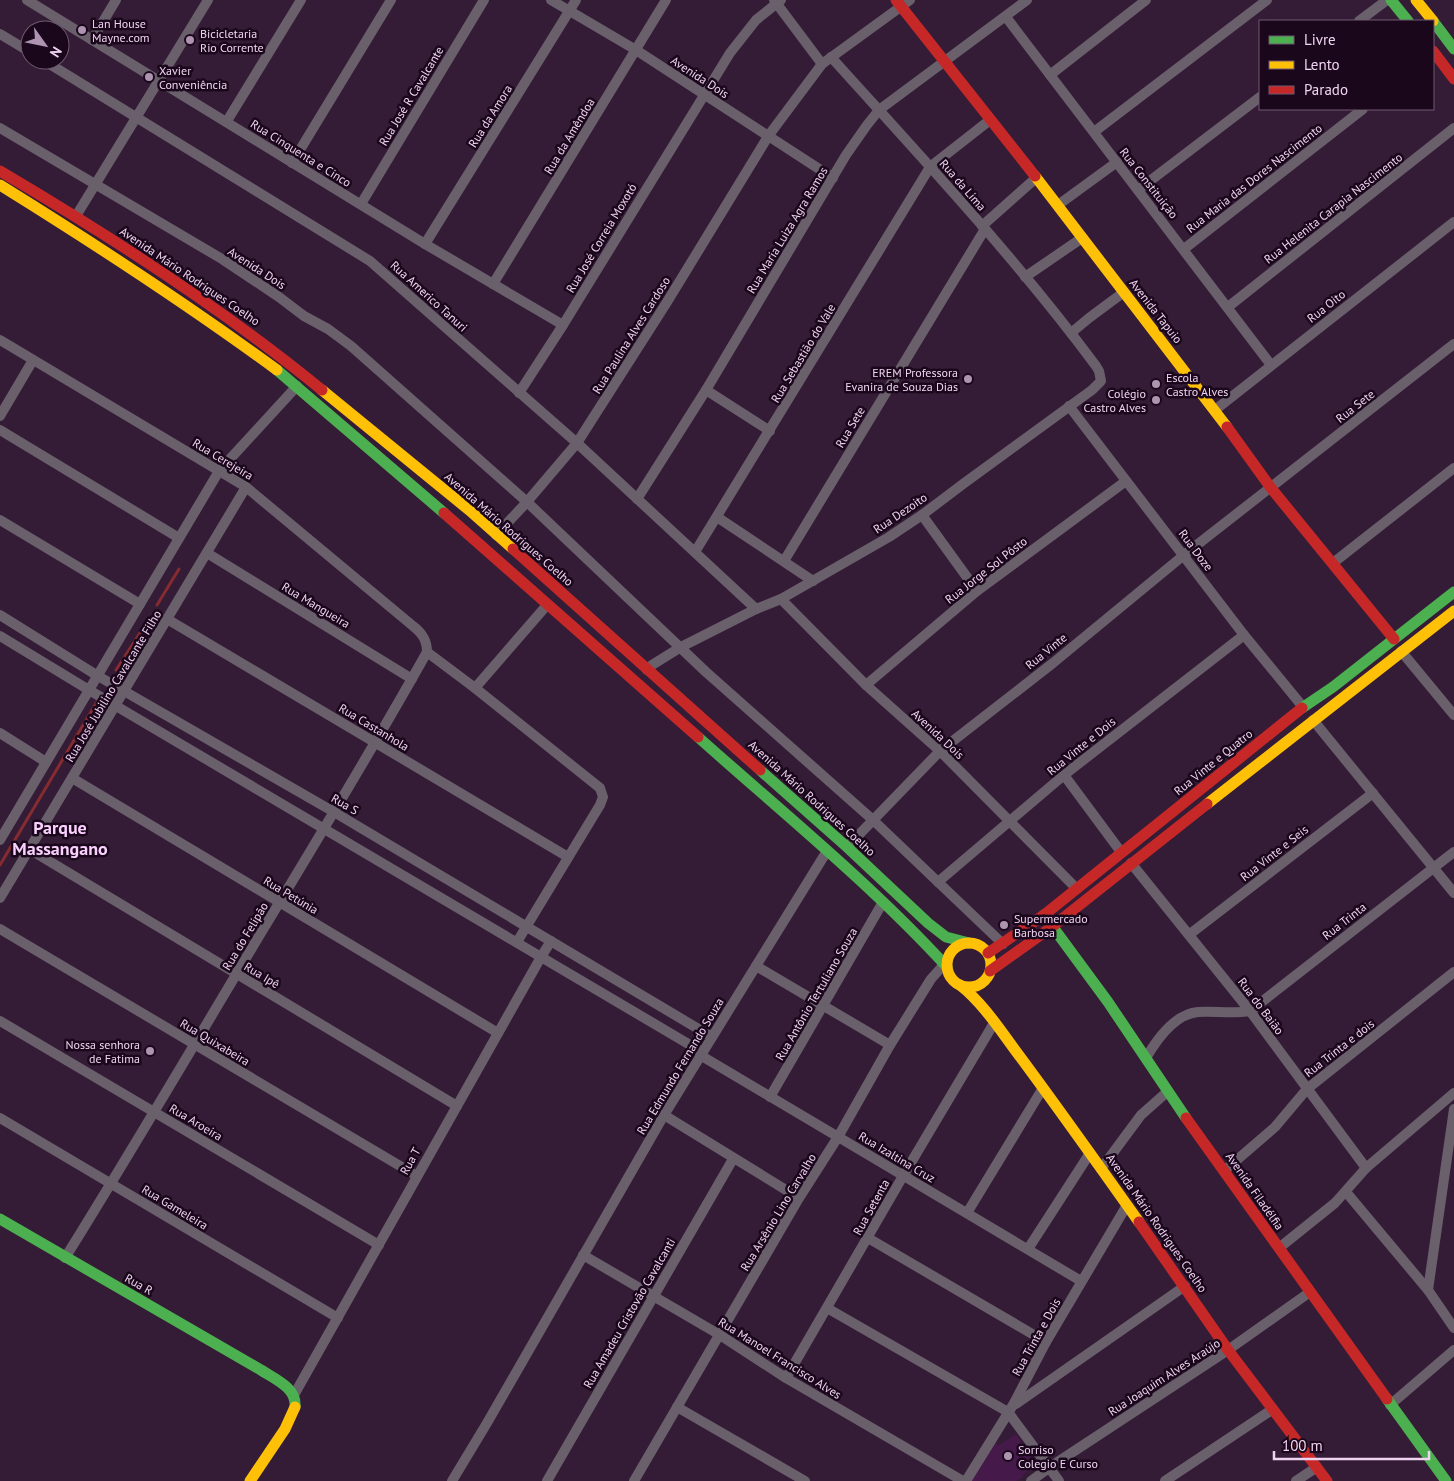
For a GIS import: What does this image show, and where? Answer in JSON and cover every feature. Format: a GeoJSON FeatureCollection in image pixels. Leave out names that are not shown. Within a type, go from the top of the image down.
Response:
{"type":"FeatureCollection","features":[{"type":"Feature","properties":{"kind":"street","name":"Rua Cinquenta e Cinco"},"geometry":{"type":"LineString","coordinates":[[27,0],[425,244],[563,324]]}},
{"type":"Feature","properties":{"kind":"street"},"geometry":{"type":"LineString","coordinates":[[92,40],[116,0]]}},
{"type":"Feature","properties":{"kind":"street"},"geometry":{"type":"LineString","coordinates":[[76,216],[208,0]]}},
{"type":"Feature","properties":{"kind":"street"},"geometry":{"type":"LineString","coordinates":[[227,121],[301,0]]}},
{"type":"Feature","properties":{"kind":"street"},"geometry":{"type":"LineString","coordinates":[[292,163],[391,0]]}},
{"type":"Feature","properties":{"kind":"street","name":"Rua José R Cavalcante"},"geometry":{"type":"LineString","coordinates":[[361,204],[484,0]]}},
{"type":"Feature","properties":{"kind":"street","name":"Avenida Dois"},"geometry":{"type":"LineString","coordinates":[[552,0],[636,50],[834,178]]}},
{"type":"Feature","properties":{"kind":"street","name":"Rua da Amora"},"geometry":{"type":"LineString","coordinates":[[425,244],[576,0]]}},
{"type":"Feature","properties":{"kind":"street","name":"Rua da Amêndoa"},"geometry":{"type":"LineString","coordinates":[[493,284],[666,0]]}},
{"type":"Feature","properties":{"kind":"street","name":"Rua Maria Luiza Agra Ramos"},"geometry":{"type":"LineString","coordinates":[[638,500],[862,132],[879,110],[1027,0]]}},
{"type":"Feature","properties":{"kind":"street"},"geometry":{"type":"LineString","coordinates":[[1050,75],[1146,0]]}},
{"type":"Feature","properties":{"kind":"street"},"geometry":{"type":"LineString","coordinates":[[1094,132],[1267,0]]}},
{"type":"Feature","properties":{"kind":"street"},"geometry":{"type":"LineString","coordinates":[[1360,20],[1389,0],[1407,20]]}},
{"type":"Feature","properties":{"kind":"street"},"geometry":{"type":"LineString","coordinates":[[1416,0],[1432,20]]}},
{"type":"Feature","properties":{"kind":"street"},"geometry":{"type":"LineString","coordinates":[[777,1],[822,64]]}},
{"type":"Feature","properties":{"kind":"street","name":"Rua José Correia Moxotó"},"geometry":{"type":"LineString","coordinates":[[519,393],[703,94],[739,40],[756,20],[777,1]]}},
{"type":"Feature","properties":{"kind":"street","name":"Rua Paulina Alves Cardoso"},"geometry":{"type":"LineString","coordinates":[[496,535],[577,444],[667,302],[769,135],[822,64],[903,2]]}},
{"type":"Feature","properties":{"kind":"street","name":"Avenida Tapuio"},"geometry":{"type":"LineString","coordinates":[[903,2],[944,61],[1215,410],[1272,488],[1394,639]]}},
{"type":"Feature","properties":{"kind":"street","name":"Rua Constituição"},"geometry":{"type":"LineString","coordinates":[[1006,17],[1272,365]]}},
{"type":"Feature","properties":{"kind":"street"},"geometry":{"type":"LineString","coordinates":[[1434,22],[1454,49]]}},
{"type":"Feature","properties":{"kind":"street"},"geometry":{"type":"LineString","coordinates":[[0,34],[20,46]]}},
{"type":"Feature","properties":{"kind":"street"},"geometry":{"type":"LineString","coordinates":[[1434,54],[1454,79]]}},
{"type":"Feature","properties":{"kind":"street","name":"Rua da Lima"},"geometry":{"type":"LineString","coordinates":[[831,57],[984,228],[1071,333]]}},
{"type":"Feature","properties":{"kind":"street","name":"Rua Americo Tanuri"},"geometry":{"type":"LineString","coordinates":[[59,70],[370,261],[577,444],[756,609]]}},
{"type":"Feature","properties":{"kind":"street"},"geometry":{"type":"LineString","coordinates":[[1138,190],[1259,98]]}},
{"type":"Feature","properties":{"kind":"street","name":"Rua Maria das Dores Nascimento"},"geometry":{"type":"LineString","coordinates":[[1184,249],[1362,110]]}},
{"type":"Feature","properties":{"kind":"street"},"geometry":{"type":"LineString","coordinates":[[930,166],[990,120]]}},
{"type":"Feature","properties":{"kind":"street","name":"Avenida Dois"},"geometry":{"type":"LineString","coordinates":[[0,128],[95,186],[222,259],[351,346],[527,502],[706,672],[873,820],[1003,944]]}},
{"type":"Feature","properties":{"kind":"street","name":"Rua Helenita Carapia Nascimento"},"geometry":{"type":"LineString","coordinates":[[1228,307],[1454,128]]}},
{"type":"Feature","properties":{"kind":"street"},"geometry":{"type":"LineString","coordinates":[[1058,206],[1117,162]]}},
{"type":"Feature","properties":{"kind":"street","name":"Rua Sebastião do Vale"},"geometry":{"type":"LineString","coordinates":[[695,552],[930,166]]}},
{"type":"Feature","properties":{"kind":"street","name":"Avenida Mário Rodrigues Coelho"},"geometry":{"type":"LineString","coordinates":[[0,171],[76,216],[220,312],[260,341],[410,461],[496,535],[847,847],[938,932],[954,940],[969,943]]}},
{"type":"Feature","properties":{"kind":"street","name":"Rua Sete"},"geometry":{"type":"LineString","coordinates":[[784,561],[984,228],[1036,178]]}},
{"type":"Feature","properties":{"kind":"street","name":"Avenida Mário Rodrigues Coelho"},"geometry":{"type":"LineString","coordinates":[[0,185],[114,256],[252,351],[297,386],[827,851],[947,963]]}},
{"type":"Feature","properties":{"kind":"street","name":"Rua Oito"},"geometry":{"type":"LineString","coordinates":[[1215,410],[1454,222]]}},
{"type":"Feature","properties":{"kind":"street"},"geometry":{"type":"LineString","coordinates":[[1025,277],[1082,238]]}},
{"type":"Feature","properties":{"kind":"street"},"geometry":{"type":"LineString","coordinates":[[1071,333],[1124,292]]}},
{"type":"Feature","properties":{"kind":"street","name":"Rua Dezoito"},"geometry":{"type":"LineString","coordinates":[[647,670],[681,647],[756,609],[780,600],[889,537],[1098,386],[1101,377],[1099,371],[1071,333]]}},
{"type":"Feature","properties":{"kind":"street","name":"Rua Cerejeira"},"geometry":{"type":"LineString","coordinates":[[0,340],[246,487],[413,626],[426,640],[427,652]]}},
{"type":"Feature","properties":{"kind":"street","name":"Rua Sete"},"geometry":{"type":"LineString","coordinates":[[1272,488],[1454,344]]}},
{"type":"Feature","properties":{"kind":"street"},"geometry":{"type":"LineString","coordinates":[[0,416],[33,360]]}},
{"type":"Feature","properties":{"kind":"street","name":"Rua José Jubilino Cavalcante Filho"},"geometry":{"type":"LineString","coordinates":[[1,836],[219,471],[297,386]]}},
{"type":"Feature","properties":{"kind":"street"},"geometry":{"type":"LineString","coordinates":[[706,390],[770,431]]}},
{"type":"Feature","properties":{"kind":"street","name":"Rua Doze"},"geometry":{"type":"LineString","coordinates":[[1069,406],[1184,554],[1244,635],[1303,707]]}},
{"type":"Feature","properties":{"kind":"street"},"geometry":{"type":"LineString","coordinates":[[0,430],[179,538]]}},
{"type":"Feature","properties":{"kind":"street"},"geometry":{"type":"LineString","coordinates":[[1333,563],[1454,468]]}},
{"type":"Feature","properties":{"kind":"street","name":"Rua Jorge Sol Pôsto"},"geometry":{"type":"LineString","coordinates":[[866,686],[977,591],[1126,480]]}},
{"type":"Feature","properties":{"kind":"street","name":"Rua José Jubilino Cavalcante Filho"},"geometry":{"type":"LineString","coordinates":[[0,898],[246,487]]}},
{"type":"Feature","properties":{"kind":"street","name":"Rua Vinte"},"geometry":{"type":"LineString","coordinates":[[847,847],[940,751],[1053,663],[1184,554],[1272,488]]}},
{"type":"Feature","properties":{"kind":"street"},"geometry":{"type":"LineString","coordinates":[[922,515],[977,591]]}},
{"type":"Feature","properties":{"kind":"street"},"geometry":{"type":"LineString","coordinates":[[717,517],[813,580]]}},
{"type":"Feature","properties":{"kind":"street"},"geometry":{"type":"LineString","coordinates":[[0,520],[140,604]]}},
{"type":"Feature","properties":{"kind":"street","name":"Rua Mangueira"},"geometry":{"type":"LineString","coordinates":[[207,553],[412,679]]}},
{"type":"Feature","properties":{"kind":"street","name":"Rua Vinte e Quatro"},"geometry":{"type":"LineString","coordinates":[[988,952],[1003,944],[1044,915],[1303,707],[1333,687],[1454,592]]}},
{"type":"Feature","properties":{"kind":"street","name":"Avenida Dois"},"geometry":{"type":"LineString","coordinates":[[780,600],[866,686],[940,751],[1077,889]]}},
{"type":"Feature","properties":{"kind":"street"},"geometry":{"type":"LineString","coordinates":[[475,688],[547,605]]}},
{"type":"Feature","properties":{"kind":"street"},"geometry":{"type":"LineString","coordinates":[[990,972],[1053,926],[1454,611]]}},
{"type":"Feature","properties":{"kind":"street","name":"Rua S"},"geometry":{"type":"LineString","coordinates":[[0,615],[98,676],[334,812],[712,1037]]}},
{"type":"Feature","properties":{"kind":"street","name":"Rua Castanhola"},"geometry":{"type":"LineString","coordinates":[[167,619],[568,857]]}},
{"type":"Feature","properties":{"kind":"street"},"geometry":{"type":"LineString","coordinates":[[1410,627],[1419,638]]}},
{"type":"Feature","properties":{"kind":"street","name":"Rua Vinte e Dois"},"geometry":{"type":"LineString","coordinates":[[938,882],[1064,775],[1244,635]]}},
{"type":"Feature","properties":{"kind":"street"},"geometry":{"type":"LineString","coordinates":[[0,636],[115,706],[541,957]]}},
{"type":"Feature","properties":{"kind":"street"},"geometry":{"type":"LineString","coordinates":[[1401,651],[1454,715]]}},
{"type":"Feature","properties":{"kind":"street"},"geometry":{"type":"LineString","coordinates":[[427,652],[600,788],[603,796],[600,805],[517,942]]}},
{"type":"Feature","properties":{"kind":"street","name":"Rua do Felipão"},"geometry":{"type":"LineString","coordinates":[[65,1258],[155,1112],[427,652]]}},
{"type":"Feature","properties":{"kind":"street"},"geometry":{"type":"LineString","coordinates":[[1313,720],[1454,893]]}},
{"type":"Feature","properties":{"kind":"street"},"geometry":{"type":"LineString","coordinates":[[0,733],[46,762]]}},
{"type":"Feature","properties":{"kind":"street"},"geometry":{"type":"LineString","coordinates":[[1064,775],[1121,852]]}},
{"type":"Feature","properties":{"kind":"street","name":"Rua Petúnia"},"geometry":{"type":"LineString","coordinates":[[72,778],[498,1033]]}},
{"type":"Feature","properties":{"kind":"street","name":"Rua Vinte e Seis"},"geometry":{"type":"LineString","coordinates":[[1190,934],[1373,793]]}},
{"type":"Feature","properties":{"kind":"street","name":"Rua Ipê"},"geometry":{"type":"LineString","coordinates":[[29,849],[457,1106]]}},
{"type":"Feature","properties":{"kind":"street","name":"Rua Edmundo Fernando Souza"},"geometry":{"type":"LineString","coordinates":[[452,1481],[664,1115],[827,851]]}},
{"type":"Feature","properties":{"kind":"street","name":"Rua Trinta"},"geometry":{"type":"LineString","coordinates":[[1250,1011],[1454,852]]}},
{"type":"Feature","properties":{"kind":"street","name":"Rua do Baião"},"geometry":{"type":"LineString","coordinates":[[1131,863],[1250,1011],[1366,1168]]}},
{"type":"Feature","properties":{"kind":"street","name":"Rua Antônio Tertuliano Souza"},"geometry":{"type":"LineString","coordinates":[[770,1098],[883,902]]}},
{"type":"Feature","properties":{"kind":"street","name":"Avenida Filadélfia"},"geometry":{"type":"LineString","coordinates":[[1044,915],[1095,984],[1167,1092],[1446,1481]]}},
{"type":"Feature","properties":{"kind":"street","name":"Rua Quixabeira"},"geometry":{"type":"LineString","coordinates":[[0,929],[417,1176]]}},
{"type":"Feature","properties":{"kind":"street","name":"Rua T"},"geometry":{"type":"LineString","coordinates":[[250,1481],[290,1421],[296,1408],[294,1395],[551,941]]}},
{"type":"Feature","properties":{"kind":"street"},"geometry":{"type":"LineString","coordinates":[[969,943],[983,947],[988,952],[990,972],[987,978],[975,986],[960,985],[951,977],[947,963],[950,954],[958,946],[969,943]]}},
{"type":"Feature","properties":{"kind":"street","name":"Rua Izaltina Cruz"},"geometry":{"type":"LineString","coordinates":[[541,957],[770,1098],[1081,1281]]}},
{"type":"Feature","properties":{"kind":"street","name":"Rua Arsênio Lino Carvalho"},"geometry":{"type":"LineString","coordinates":[[638,1479],[677,1407],[799,1198],[838,1137],[890,1045],[931,979],[947,963]]}},
{"type":"Feature","properties":{"kind":"street"},"geometry":{"type":"LineString","coordinates":[[756,966],[890,1045]]}},
{"type":"Feature","properties":{"kind":"street","name":"Rua Trinta e dois"},"geometry":{"type":"LineString","coordinates":[[1224,1171],[1275,1127],[1307,1089],[1454,972]]}},
{"type":"Feature","properties":{"kind":"street","name":"Avenida Mário Rodrigues Coelho"},"geometry":{"type":"LineString","coordinates":[[960,985],[970,992],[1043,1088],[1185,1286],[1228,1350],[1327,1481]]}},
{"type":"Feature","properties":{"kind":"street"},"geometry":{"type":"LineString","coordinates":[[1146,1058],[1161,1035],[1180,1018],[1198,1012],[1228,1013],[1250,1011]]}},
{"type":"Feature","properties":{"kind":"street","name":"Rua Aroeira"},"geometry":{"type":"LineString","coordinates":[[0,1021],[379,1245]]}},
{"type":"Feature","properties":{"kind":"street","name":"Rua Setenta"},"geometry":{"type":"LineString","coordinates":[[786,1378],[994,1023]]}},
{"type":"Feature","properties":{"kind":"street"},"geometry":{"type":"LineString","coordinates":[[967,1213],[1043,1088]]}},
{"type":"Feature","properties":{"kind":"street"},"geometry":{"type":"LineString","coordinates":[[1102,1169],[1141,1115],[1167,1092]]}},
{"type":"Feature","properties":{"kind":"street"},"geometry":{"type":"LineString","coordinates":[[1279,1248],[1335,1203],[1366,1168],[1454,1093]]}},
{"type":"Feature","properties":{"kind":"street"},"geometry":{"type":"LineString","coordinates":[[1428,1290],[1454,1109]]}},
{"type":"Feature","properties":{"kind":"street"},"geometry":{"type":"LineString","coordinates":[[664,1115],[799,1198]]}},
{"type":"Feature","properties":{"kind":"street","name":"Rua Gameleira"},"geometry":{"type":"LineString","coordinates":[[0,1118],[338,1318]]}},
{"type":"Feature","properties":{"kind":"street"},"geometry":{"type":"LineString","coordinates":[[1028,1249],[1090,1153]]}},
{"type":"Feature","properties":{"kind":"street","name":"Rua Amadeu Cristovão Cavalcanti"},"geometry":{"type":"LineString","coordinates":[[547,1481],[733,1159]]}},
{"type":"Feature","properties":{"kind":"street"},"geometry":{"type":"LineString","coordinates":[[1346,1192],[1428,1290],[1454,1328]]}},
{"type":"Feature","properties":{"kind":"street","name":"Rua Trinta e Dois"},"geometry":{"type":"LineString","coordinates":[[965,1481],[1011,1409],[1046,1342],[1127,1205]]}},
{"type":"Feature","properties":{"kind":"street","name":"Rua R"},"geometry":{"type":"LineString","coordinates":[[0,1218],[65,1258],[223,1347],[266,1373],[294,1395]]}},
{"type":"Feature","properties":{"kind":"street"},"geometry":{"type":"LineString","coordinates":[[868,1238],[1046,1342]]}},
{"type":"Feature","properties":{"kind":"street","name":"Rua Manoel Francisco Alves"},"geometry":{"type":"LineString","coordinates":[[583,1255],[653,1295],[786,1378],[965,1481]]}},
{"type":"Feature","properties":{"kind":"street"},"geometry":{"type":"LineString","coordinates":[[1011,1409],[1185,1286]]}},
{"type":"Feature","properties":{"kind":"street","name":"Rua Joaquim Alves Araújo"},"geometry":{"type":"LineString","coordinates":[[1030,1481],[1228,1350],[1310,1292]]}},
{"type":"Feature","properties":{"kind":"street"},"geometry":{"type":"LineString","coordinates":[[827,1308],[1011,1409],[1059,1481]]}},
{"type":"Feature","properties":{"kind":"street"},"geometry":{"type":"LineString","coordinates":[[1390,1405],[1454,1350]]}},
{"type":"Feature","properties":{"kind":"street"},"geometry":{"type":"LineString","coordinates":[[677,1407],[805,1481]]}},
{"type":"Feature","properties":{"kind":"street"},"geometry":{"type":"LineString","coordinates":[[1164,1481],[1273,1409]]}},
{"type":"Feature","properties":{"kind":"street"},"geometry":{"type":"LineString","coordinates":[[1296,1481],[1317,1467]]}},
{"type":"Feature","properties":{"kind":"shaded area","name":"Sorriso Colegio E Curso"},"geometry":{"type":"Polygon","coordinates":[[[1016,1434],[1036,1466],[1016,1481],[970,1481],[995,1441],[998,1446],[1016,1434]]]}},
{"type":"Feature","properties":{"kind":"waterway"},"geometry":{"type":"LineString","coordinates":[[157,605],[179,569]]}},
{"type":"Feature","properties":{"kind":"waterway"},"geometry":{"type":"LineString","coordinates":[[116,670],[149,619]]}},
{"type":"Feature","properties":{"kind":"waterway"},"geometry":{"type":"LineString","coordinates":[[0,865],[98,700]]}},
{"type":"Feature","properties":{"kind":"traffic: fast"},"geometry":{"type":"LineString","coordinates":[[1391,0],[1407,20]]}},
{"type":"Feature","properties":{"kind":"traffic: fast"},"geometry":{"type":"LineString","coordinates":[[1434,22],[1454,49]]}},
{"type":"Feature","properties":{"kind":"traffic: fast"},"geometry":{"type":"LineString","coordinates":[[277,370],[444,513]]}},
{"type":"Feature","properties":{"kind":"traffic: fast"},"geometry":{"type":"LineString","coordinates":[[1302,708],[1333,687],[1454,592]]}},
{"type":"Feature","properties":{"kind":"traffic: fast"},"geometry":{"type":"LineString","coordinates":[[698,737],[857,878],[918,936],[947,967]]}},
{"type":"Feature","properties":{"kind":"traffic: fast"},"geometry":{"type":"LineString","coordinates":[[760,770],[847,847],[928,923],[946,937],[969,943]]}},
{"type":"Feature","properties":{"kind":"traffic: fast"},"geometry":{"type":"LineString","coordinates":[[1044,915],[1108,1002],[1186,1118]]}},
{"type":"Feature","properties":{"kind":"traffic: fast"},"geometry":{"type":"LineString","coordinates":[[0,1219],[261,1370],[289,1389],[295,1400],[295,1407]]}},
{"type":"Feature","properties":{"kind":"traffic: fast"},"geometry":{"type":"LineString","coordinates":[[1387,1399],[1446,1481]]}},
{"type":"Feature","properties":{"kind":"traffic: slow"},"geometry":{"type":"LineString","coordinates":[[1416,0],[1432,20]]}},
{"type":"Feature","properties":{"kind":"traffic: slow"},"geometry":{"type":"LineString","coordinates":[[1035,176],[1227,427]]}},
{"type":"Feature","properties":{"kind":"traffic: slow"},"geometry":{"type":"LineString","coordinates":[[0,185],[140,275],[277,370]]}},
{"type":"Feature","properties":{"kind":"traffic: slow"},"geometry":{"type":"LineString","coordinates":[[322,390],[469,510],[513,549]]}},
{"type":"Feature","properties":{"kind":"traffic: slow"},"geometry":{"type":"LineString","coordinates":[[1207,804],[1454,611]]}},
{"type":"Feature","properties":{"kind":"traffic: slow"},"geometry":{"type":"LineString","coordinates":[[969,943],[981,947],[987,953],[991,965],[987,977],[981,983],[969,987],[957,983],[951,977],[947,965],[951,953],[957,947],[969,943]]}},
{"type":"Feature","properties":{"kind":"traffic: slow"},"geometry":{"type":"LineString","coordinates":[[960,985],[993,1020],[1139,1222]]}},
{"type":"Feature","properties":{"kind":"traffic: slow"},"geometry":{"type":"LineString","coordinates":[[250,1481],[285,1429],[295,1407]]}},
{"type":"Feature","properties":{"kind":"traffic: jam"},"geometry":{"type":"LineString","coordinates":[[896,0],[1035,176]]}},
{"type":"Feature","properties":{"kind":"traffic: jam"},"geometry":{"type":"LineString","coordinates":[[1434,52],[1454,79]]}},
{"type":"Feature","properties":{"kind":"traffic: jam"},"geometry":{"type":"LineString","coordinates":[[0,171],[165,274],[245,330],[322,390]]}},
{"type":"Feature","properties":{"kind":"traffic: jam"},"geometry":{"type":"LineString","coordinates":[[1227,427],[1271,488],[1394,639]]}},
{"type":"Feature","properties":{"kind":"traffic: jam"},"geometry":{"type":"LineString","coordinates":[[444,513],[698,737]]}},
{"type":"Feature","properties":{"kind":"traffic: jam"},"geometry":{"type":"LineString","coordinates":[[513,549],[760,770]]}},
{"type":"Feature","properties":{"kind":"traffic: jam"},"geometry":{"type":"LineString","coordinates":[[988,953],[1044,915],[1302,708]]}},
{"type":"Feature","properties":{"kind":"traffic: jam"},"geometry":{"type":"LineString","coordinates":[[990,971],[1053,926],[1207,804]]}},
{"type":"Feature","properties":{"kind":"traffic: jam"},"geometry":{"type":"LineString","coordinates":[[1186,1118],[1387,1399]]}},
{"type":"Feature","properties":{"kind":"traffic: jam"},"geometry":{"type":"LineString","coordinates":[[1139,1222],[1228,1350],[1327,1481]]}},
{"type":"Feature","properties":{"kind":"place","name":"Lan House Mayne.com"},"geometry":{"type":"Point","coordinates":[82,30]}},
{"type":"Feature","properties":{"kind":"place","name":"Bicicletaria Rio Corrente"},"geometry":{"type":"Point","coordinates":[190,40]}},
{"type":"Feature","properties":{"kind":"place","name":"Xavier Conveniência"},"geometry":{"type":"Point","coordinates":[149,77]}},
{"type":"Feature","properties":{"kind":"place","name":"EREM Professora Evanira de Souza Dias"},"geometry":{"type":"Point","coordinates":[968,379]}},
{"type":"Feature","properties":{"kind":"place","name":"Escola Castro Alves"},"geometry":{"type":"Point","coordinates":[1156,384]}},
{"type":"Feature","properties":{"kind":"place","name":"Colégio Castro Alves"},"geometry":{"type":"Point","coordinates":[1156,400]}},
{"type":"Feature","properties":{"kind":"place","name":"Supermercado Barbosa"},"geometry":{"type":"Point","coordinates":[1004,925]}},
{"type":"Feature","properties":{"kind":"place","name":"Nossa senhora de Fatima"},"geometry":{"type":"Point","coordinates":[150,1051]}},
{"type":"Feature","properties":{"kind":"place","name":"Sorriso Colegio E Curso"},"geometry":{"type":"Point","coordinates":[1008,1456]}},
{"type":"Feature","properties":{"kind":"district","name":"Parque Massangano"},"geometry":{"type":"Point","coordinates":[60,838]}}]}
